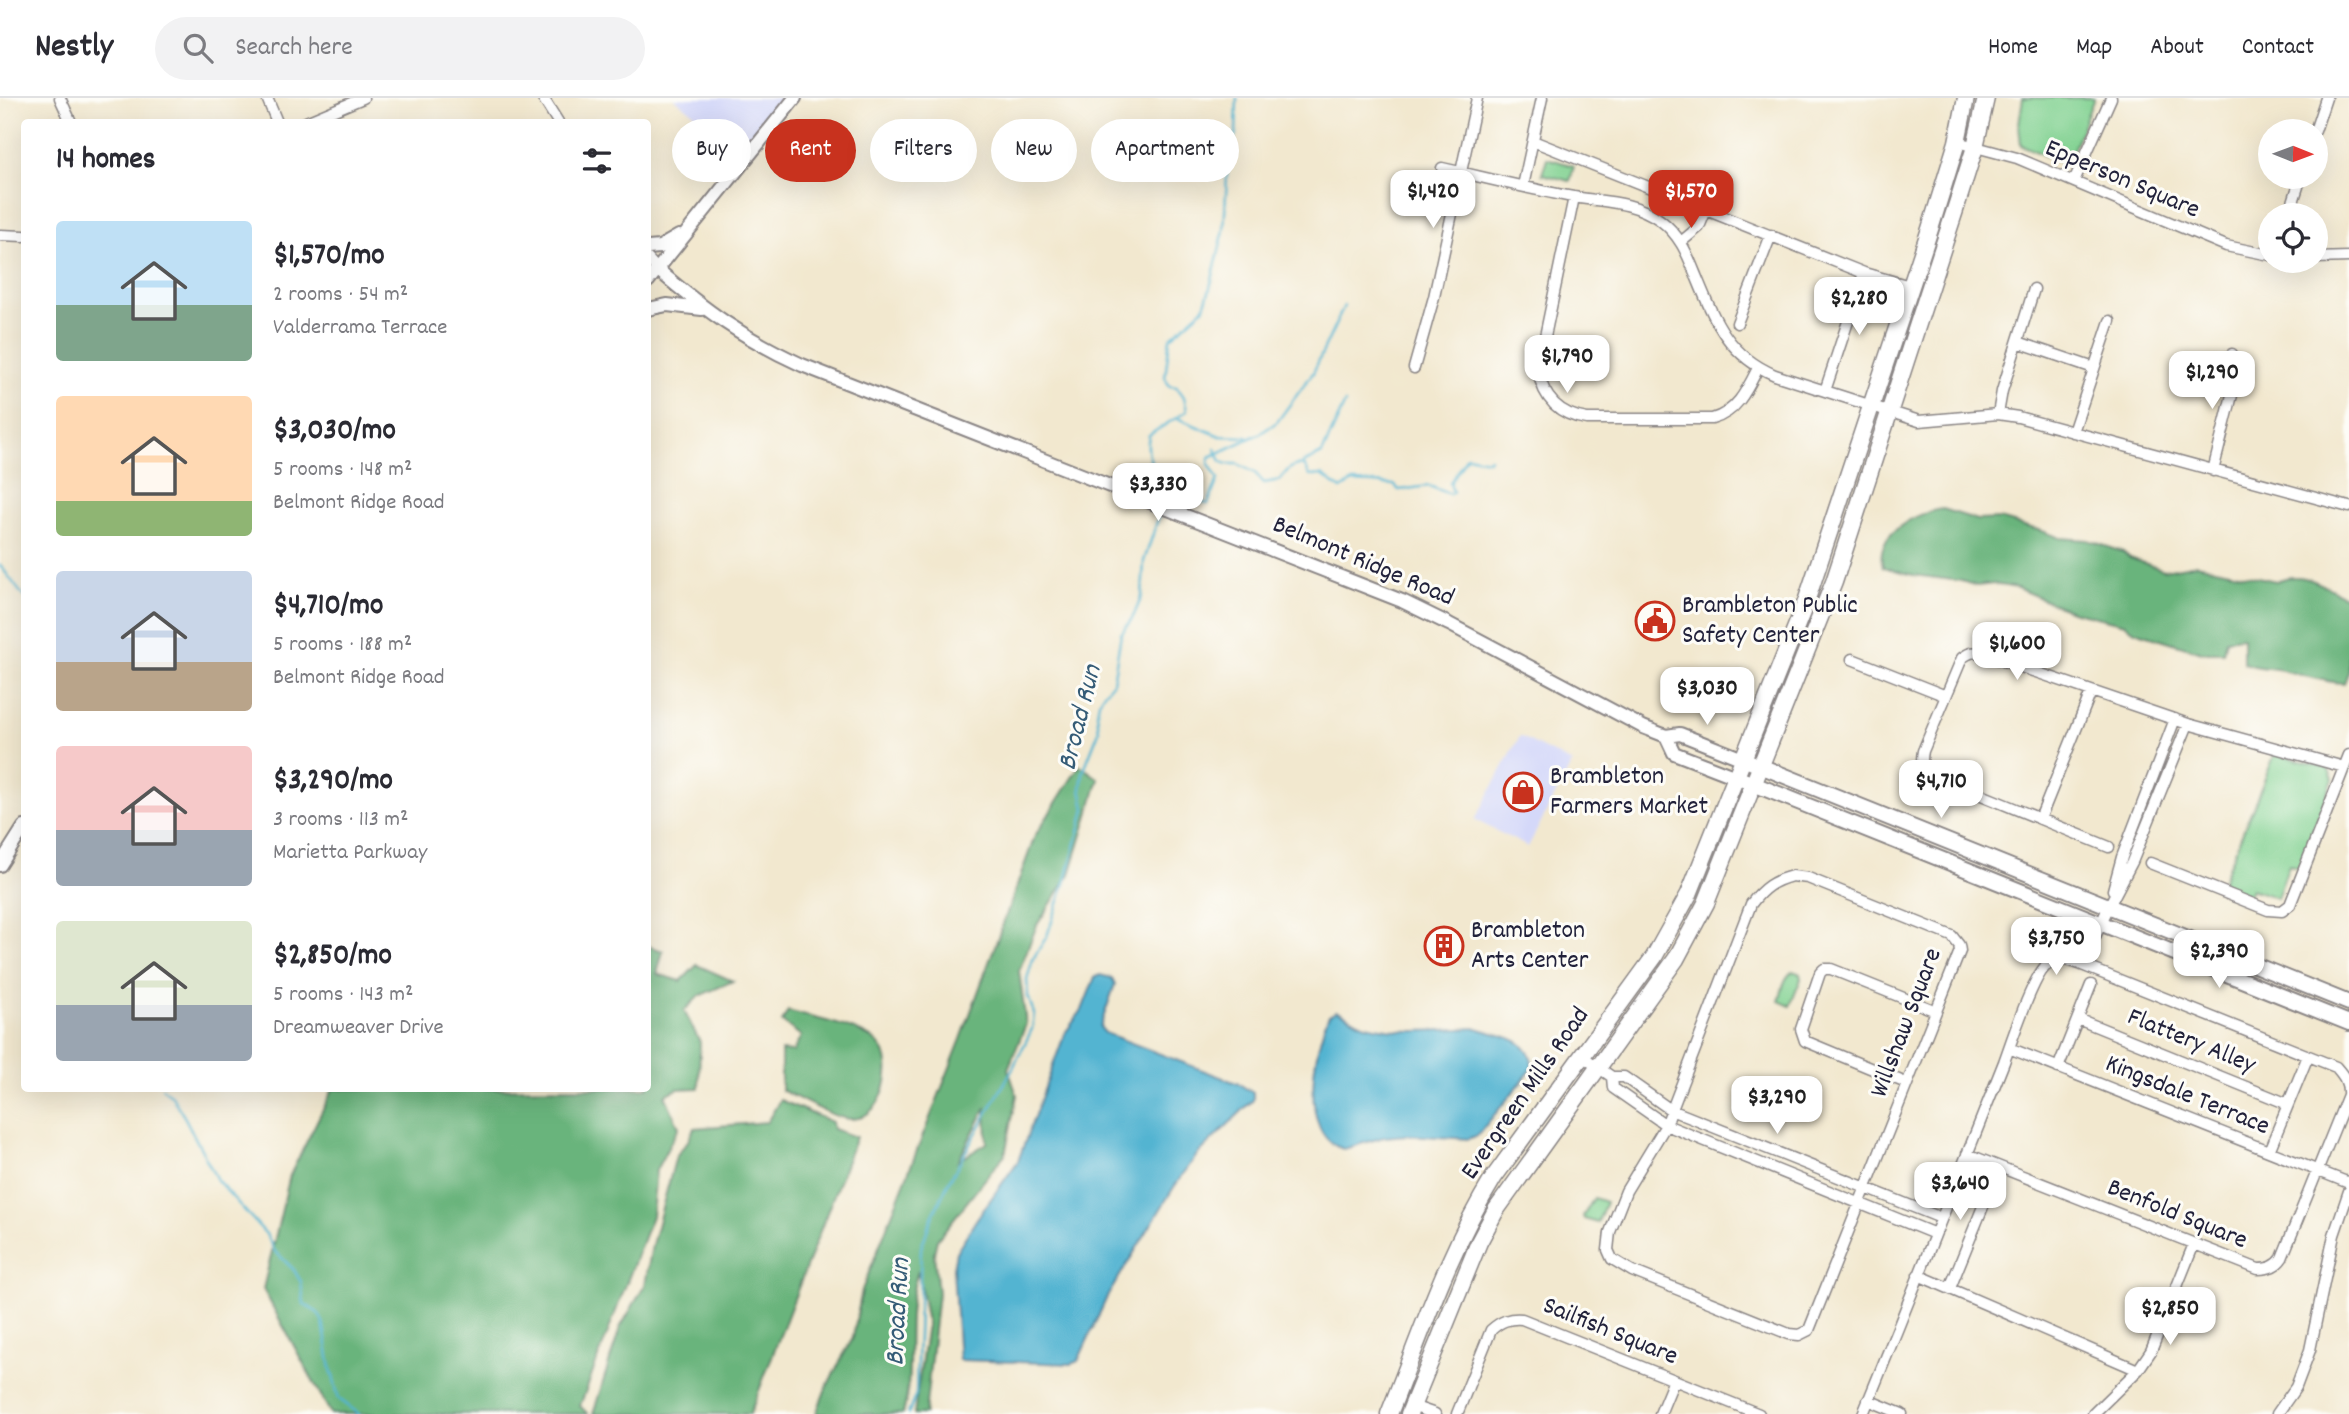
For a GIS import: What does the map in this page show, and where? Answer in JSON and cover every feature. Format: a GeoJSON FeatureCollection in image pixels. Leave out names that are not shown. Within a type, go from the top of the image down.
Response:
{"type":"FeatureCollection","features":[{"type":"Feature","properties":{"kind":"main road","name":"Evergreen Mills Road"},"geometry":{"type":"LineString","coordinates":[[1388,1414],[1459,1238],[1474,1210],[1494,1177],[1654,957],[1679,913],[1806,602],[1957,142],[1966,98]]}},
{"type":"Feature","properties":{"kind":"main road","name":"Evergreen Mills Road"},"geometry":{"type":"LineString","coordinates":[[1410,1410],[1475,1252],[1496,1210],[1675,959],[1706,903],[1834,582],[1975,147],[1986,98]]}},
{"type":"Feature","properties":{"kind":"main road","name":"Belmont Ridge Road"},"geometry":{"type":"LineString","coordinates":[[1743,759],[2349,1003]]}},
{"type":"Feature","properties":{"kind":"main road","name":"Belmont Ridge Road"},"geometry":{"type":"LineString","coordinates":[[1736,777],[2349,1023]]}},
{"type":"Feature","properties":{"kind":"street"},"geometry":{"type":"LineString","coordinates":[[60,98],[70,119]]}},
{"type":"Feature","properties":{"kind":"street"},"geometry":{"type":"LineString","coordinates":[[267,98],[276,119]]}},
{"type":"Feature","properties":{"kind":"street"},"geometry":{"type":"LineString","coordinates":[[313,119],[363,98]]}},
{"type":"Feature","properties":{"kind":"street"},"geometry":{"type":"LineString","coordinates":[[543,98],[556,119]]}},
{"type":"Feature","properties":{"kind":"street"},"geometry":{"type":"LineString","coordinates":[[651,277],[795,98]]}},
{"type":"Feature","properties":{"kind":"street"},"geometry":{"type":"LineString","coordinates":[[1414,368],[1434,297],[1477,98]]}},
{"type":"Feature","properties":{"kind":"street"},"geometry":{"type":"LineString","coordinates":[[1523,186],[1542,98]]}},
{"type":"Feature","properties":{"kind":"street"},"geometry":{"type":"LineString","coordinates":[[2074,181],[2111,98]]}},
{"type":"Feature","properties":{"kind":"street"},"geometry":{"type":"LineString","coordinates":[[2319,119],[2326,98]]}},
{"type":"Feature","properties":{"kind":"street"},"geometry":{"type":"LineString","coordinates":[[1533,141],[1864,273],[1910,286]]}},
{"type":"Feature","properties":{"kind":"street","name":"Epperson Square"},"geometry":{"type":"LineString","coordinates":[[1957,142],[2017,158],[2226,246],[2258,253]]}},
{"type":"Feature","properties":{"kind":"street"},"geometry":{"type":"LineString","coordinates":[[1442,168],[1574,197],[1637,207],[1661,221],[1681,242],[1717,325],[1735,348],[1758,368],[1915,420],[1931,422],[1998,414],[2348,504]]}},
{"type":"Feature","properties":{"kind":"street"},"geometry":{"type":"LineString","coordinates":[[1574,197],[1538,370],[1542,386],[1552,404],[1568,414],[1587,419],[1712,419],[1729,412],[1738,404],[1758,368]]}},
{"type":"Feature","properties":{"kind":"street"},"geometry":{"type":"LineString","coordinates":[[1681,242],[1699,227],[1706,210]]}},
{"type":"Feature","properties":{"kind":"street"},"geometry":{"type":"LineString","coordinates":[[651,248],[665,245],[688,230]]}},
{"type":"Feature","properties":{"kind":"street"},"geometry":{"type":"LineString","coordinates":[[0,235],[21,236]]}},
{"type":"Feature","properties":{"kind":"street"},"geometry":{"type":"LineString","coordinates":[[1737,323],[1771,235]]}},
{"type":"Feature","properties":{"kind":"street"},"geometry":{"type":"LineString","coordinates":[[2328,258],[2349,257]]}},
{"type":"Feature","properties":{"kind":"street"},"geometry":{"type":"LineString","coordinates":[[651,263],[657,270]]}},
{"type":"Feature","properties":{"kind":"street","name":"Belmont Ridge Road"},"geometry":{"type":"LineString","coordinates":[[657,270],[704,310],[753,341],[824,375],[1185,515],[1427,613],[1623,718],[1666,736],[1680,734],[1743,759]]}},
{"type":"Feature","properties":{"kind":"street"},"geometry":{"type":"LineString","coordinates":[[1825,391],[1864,273]]}},
{"type":"Feature","properties":{"kind":"street"},"geometry":{"type":"LineString","coordinates":[[1998,414],[2002,391],[2034,289]]}},
{"type":"Feature","properties":{"kind":"street"},"geometry":{"type":"LineString","coordinates":[[651,308],[667,304],[704,310]]}},
{"type":"Feature","properties":{"kind":"street"},"geometry":{"type":"LineString","coordinates":[[2073,432],[2110,321]]}},
{"type":"Feature","properties":{"kind":"street"},"geometry":{"type":"LineString","coordinates":[[2018,342],[2094,368]]}},
{"type":"Feature","properties":{"kind":"street"},"geometry":{"type":"LineString","coordinates":[[2213,471],[2233,391],[2232,354]]}},
{"type":"Feature","properties":{"kind":"street"},"geometry":{"type":"LineString","coordinates":[[2109,847],[1925,770],[1922,764],[1923,751],[1962,658],[1976,652],[2188,724],[2344,767]]}},
{"type":"Feature","properties":{"kind":"street"},"geometry":{"type":"LineString","coordinates":[[1852,659],[1946,696]]}},
{"type":"Feature","properties":{"kind":"street"},"geometry":{"type":"LineString","coordinates":[[2040,818],[2091,692]]}},
{"type":"Feature","properties":{"kind":"street"},"geometry":{"type":"LineString","coordinates":[[2109,906],[2122,857],[2175,719]]}},
{"type":"Feature","properties":{"kind":"street"},"geometry":{"type":"LineString","coordinates":[[2082,965],[2132,862],[2188,724]]}},
{"type":"Feature","properties":{"kind":"street","name":"Belmont Ridge Road"},"geometry":{"type":"LineString","coordinates":[[1666,736],[1674,753],[1736,777]]}},
{"type":"Feature","properties":{"kind":"street"},"geometry":{"type":"LineString","coordinates":[[2150,863],[2268,910],[2282,911],[2291,900],[2349,754]]}},
{"type":"Feature","properties":{"kind":"street"},"geometry":{"type":"LineString","coordinates":[[0,865],[21,832]]}},
{"type":"Feature","properties":{"kind":"street","name":"Willshaw Square"},"geometry":{"type":"LineString","coordinates":[[1792,876],[1808,878],[1956,939],[1959,945],[1958,958],[1936,1011],[1809,1330],[1789,1334],[1625,1268],[1612,1259],[1608,1241],[1626,1191],[1666,1125],[1751,904],[1763,888],[1776,880],[1792,876]]}},
{"type":"Feature","properties":{"kind":"street","name":"Benfold Square"},"geometry":{"type":"LineString","coordinates":[[1863,1414],[2034,986],[2047,964],[2066,960],[2082,965],[2336,1067],[2344,1075],[2348,1088],[2348,1095],[2282,1258],[2272,1267],[2258,1269],[1967,1154]]}},
{"type":"Feature","properties":{"kind":"street"},"geometry":{"type":"LineString","coordinates":[[1906,1083],[1805,1041],[1801,1029],[1820,973],[1824,969],[1831,969],[1936,1011]]}},
{"type":"Feature","properties":{"kind":"street"},"geometry":{"type":"LineString","coordinates":[[2058,1068],[2091,985]]}},
{"type":"Feature","properties":{"kind":"street","name":"Flattery Alley"},"geometry":{"type":"LineString","coordinates":[[2078,1019],[2288,1104]]}},
{"type":"Feature","properties":{"kind":"street","name":"Kingsdale Terrace"},"geometry":{"type":"LineString","coordinates":[[2009,1048],[2349,1183]]}},
{"type":"Feature","properties":{"kind":"street"},"geometry":{"type":"LineString","coordinates":[[1582,1055],[1612,1077],[1623,1077],[1671,1110],[1941,1218]]}},
{"type":"Feature","properties":{"kind":"street"},"geometry":{"type":"LineString","coordinates":[[2269,1152],[2308,1056]]}},
{"type":"Feature","properties":{"kind":"street"},"geometry":{"type":"LineString","coordinates":[[1612,1077],[1613,1088],[1666,1125],[1935,1234]]}},
{"type":"Feature","properties":{"kind":"street"},"geometry":{"type":"LineString","coordinates":[[1950,1288],[1999,1167]]}},
{"type":"Feature","properties":{"kind":"street"},"geometry":{"type":"LineString","coordinates":[[2277,1414],[2296,1387],[2310,1350],[2334,1236],[2349,1191]]}},
{"type":"Feature","properties":{"kind":"street"},"geometry":{"type":"LineString","coordinates":[[2092,1414],[2138,1370],[2156,1341],[2194,1244]]}},
{"type":"Feature","properties":{"kind":"street"},"geometry":{"type":"LineString","coordinates":[[1918,1275],[2138,1370]]}},
{"type":"Feature","properties":{"kind":"street","name":"Sailfish Square"},"geometry":{"type":"LineString","coordinates":[[1457,1414],[1491,1329],[1510,1318],[1522,1319],[1759,1414]]}},
{"type":"Feature","properties":{"kind":"street"},"geometry":{"type":"LineString","coordinates":[[1660,1414],[1674,1380]]}},
{"type":"Feature","properties":{"kind":"street"},"geometry":{"type":"LineString","coordinates":[[1868,1401],[1902,1414]]}},
{"type":"Feature","properties":{"kind":"street"},"geometry":{"type":"LineString","coordinates":[[1410,1410],[1435,1414]]}},
{"type":"Feature","properties":{"kind":"shaded area"},"geometry":{"type":"Polygon","coordinates":[[[674,98],[784,98],[751,138],[751,119],[701,119],[674,98]]]}},
{"type":"Feature","properties":{"kind":"shaded area","name":"Brambleton Farmers Market"},"geometry":{"type":"Polygon","coordinates":[[[1520,736],[1572,763],[1528,847],[1475,820],[1520,736]]]}},
{"type":"Feature","properties":{"kind":"green space"},"geometry":{"type":"Polygon","coordinates":[[[2023,98],[2094,98],[2067,165],[2021,145],[2019,124],[2023,98]]]}},
{"type":"Feature","properties":{"kind":"green space"},"geometry":{"type":"Polygon","coordinates":[[[1547,158],[1574,166],[1570,181],[1542,174],[1547,158]]]}},
{"type":"Feature","properties":{"kind":"green space"},"geometry":{"type":"Polygon","coordinates":[[[1943,509],[1978,520],[2000,519],[2060,538],[2088,540],[2164,570],[2197,564],[2276,581],[2296,577],[2314,581],[2349,598],[2349,670],[2344,683],[2243,662],[2243,637],[2226,639],[2223,652],[2202,652],[2135,631],[2125,624],[2071,611],[2017,588],[1994,584],[1977,586],[1883,567],[1884,544],[1899,527],[1921,515],[1943,509]]]}},
{"type":"Feature","properties":{"kind":"green space"},"geometry":{"type":"Polygon","coordinates":[[[2275,754],[2328,768],[2333,779],[2298,867],[2289,865],[2277,898],[2251,889],[2248,895],[2221,885],[2275,754]]]}},
{"type":"Feature","properties":{"kind":"green space"},"geometry":{"type":"Polygon","coordinates":[[[1080,765],[1099,779],[1070,874],[1037,925],[1019,971],[1026,1024],[1008,1069],[1017,1095],[1005,1154],[937,1240],[934,1253],[938,1293],[925,1414],[914,1414],[927,1324],[918,1271],[911,1306],[909,1378],[903,1414],[816,1414],[826,1388],[853,1337],[862,1290],[961,1039],[1035,836],[1080,765]],[[986,1108],[958,1161],[987,1143],[986,1108]]]}},
{"type":"Feature","properties":{"kind":"green space"},"geometry":{"type":"Polygon","coordinates":[[[651,947],[663,951],[657,974],[681,981],[697,965],[733,981],[699,996],[684,1011],[700,1042],[699,1088],[678,1089],[665,1095],[679,1127],[656,1170],[652,1216],[580,1406],[588,1414],[331,1414],[263,1289],[290,1175],[332,1092],[651,1092],[651,947]]]}},
{"type":"Feature","properties":{"kind":"green space"},"geometry":{"type":"Polygon","coordinates":[[[1794,971],[1800,974],[1801,979],[1790,1006],[1779,1001],[1785,980],[1794,971]]]}},
{"type":"Feature","properties":{"kind":"green space"},"geometry":{"type":"Polygon","coordinates":[[[788,1011],[865,1034],[882,1049],[886,1060],[885,1087],[872,1110],[863,1117],[843,1118],[781,1090],[781,1051],[793,1052],[801,1036],[782,1022],[788,1011]]]}},
{"type":"Feature","properties":{"kind":"green space"},"geometry":{"type":"Polygon","coordinates":[[[780,1100],[832,1122],[833,1129],[856,1137],[750,1414],[593,1414],[620,1328],[645,1285],[652,1245],[676,1156],[694,1128],[767,1122],[780,1100]]]}},
{"type":"Feature","properties":{"kind":"green space"},"geometry":{"type":"Polygon","coordinates":[[[1594,1198],[1606,1202],[1598,1223],[1584,1219],[1583,1216],[1594,1198]]]}},
{"type":"Feature","properties":{"kind":"water"},"geometry":{"type":"Polygon","coordinates":[[[1100,975],[1112,978],[1115,984],[1100,1027],[1105,1033],[1239,1084],[1253,1093],[1253,1100],[1197,1155],[1174,1187],[1107,1297],[1078,1361],[1071,1364],[959,1360],[953,1268],[956,1252],[1018,1161],[1065,1033],[1082,1010],[1095,977],[1100,975]]]}},
{"type":"Feature","properties":{"kind":"water"},"geometry":{"type":"Polygon","coordinates":[[[1336,1011],[1362,1024],[1395,1030],[1477,1028],[1521,1044],[1531,1058],[1532,1069],[1478,1135],[1469,1139],[1407,1135],[1384,1137],[1344,1149],[1329,1141],[1320,1127],[1313,1089],[1323,1029],[1329,1015],[1336,1011]]]}},
{"type":"Feature","properties":{"kind":"waterway","name":"Broad Run"},"geometry":{"type":"LineString","coordinates":[[1162,503],[1164,483],[1150,460],[1149,435],[1187,411],[1184,397],[1177,387],[1169,386],[1165,377],[1170,338],[1203,309],[1209,292],[1224,230],[1228,157],[1236,133],[1237,98]]}},
{"type":"Feature","properties":{"kind":"waterway"},"geometry":{"type":"LineString","coordinates":[[1164,491],[1173,490],[1181,496],[1208,504],[1218,479],[1209,464],[1210,457],[1261,433],[1277,422],[1313,373],[1344,306]]}},
{"type":"Feature","properties":{"kind":"waterway"},"geometry":{"type":"LineString","coordinates":[[1345,403],[1322,454],[1303,463],[1310,476],[1322,475],[1341,489],[1353,482],[1394,485],[1399,490],[1429,486],[1450,494],[1453,492],[1450,483],[1467,456],[1488,460],[1490,458]]}},
{"type":"Feature","properties":{"kind":"waterway"},"geometry":{"type":"LineString","coordinates":[[1177,418],[1220,436],[1247,437]]}},
{"type":"Feature","properties":{"kind":"waterway"},"geometry":{"type":"LineString","coordinates":[[1215,448],[1221,461],[1238,464],[1255,473],[1264,483],[1280,480],[1293,467],[1304,466]]}},
{"type":"Feature","properties":{"kind":"waterway","name":"Broad Run"},"geometry":{"type":"LineString","coordinates":[[908,1414],[916,1394],[921,1248],[948,1183],[1032,1029],[1034,1014],[1028,996],[1027,979],[1033,959],[1047,936],[1066,880],[1085,809],[1081,789],[1083,772],[1099,731],[1099,702],[1113,682],[1121,634],[1133,617],[1142,596],[1144,561],[1161,510]]}},
{"type":"Feature","properties":{"kind":"waterway"},"geometry":{"type":"LineString","coordinates":[[0,565],[21,593]]}},
{"type":"Feature","properties":{"kind":"waterway"},"geometry":{"type":"LineString","coordinates":[[167,1092],[185,1118],[217,1180],[266,1234],[274,1250],[294,1270],[301,1282],[304,1304],[318,1313],[323,1322],[339,1399],[359,1414]]}},
{"type":"Feature","properties":{"kind":"place","name":"Brambleton Public Safety Center"},"geometry":{"type":"Point","coordinates":[1655,621]}},
{"type":"Feature","properties":{"kind":"place","name":"Brambleton Farmers Market"},"geometry":{"type":"Point","coordinates":[1523,792]}},
{"type":"Feature","properties":{"kind":"place","name":"Brambleton Arts Center"},"geometry":{"type":"Point","coordinates":[1444,946]}}]}
